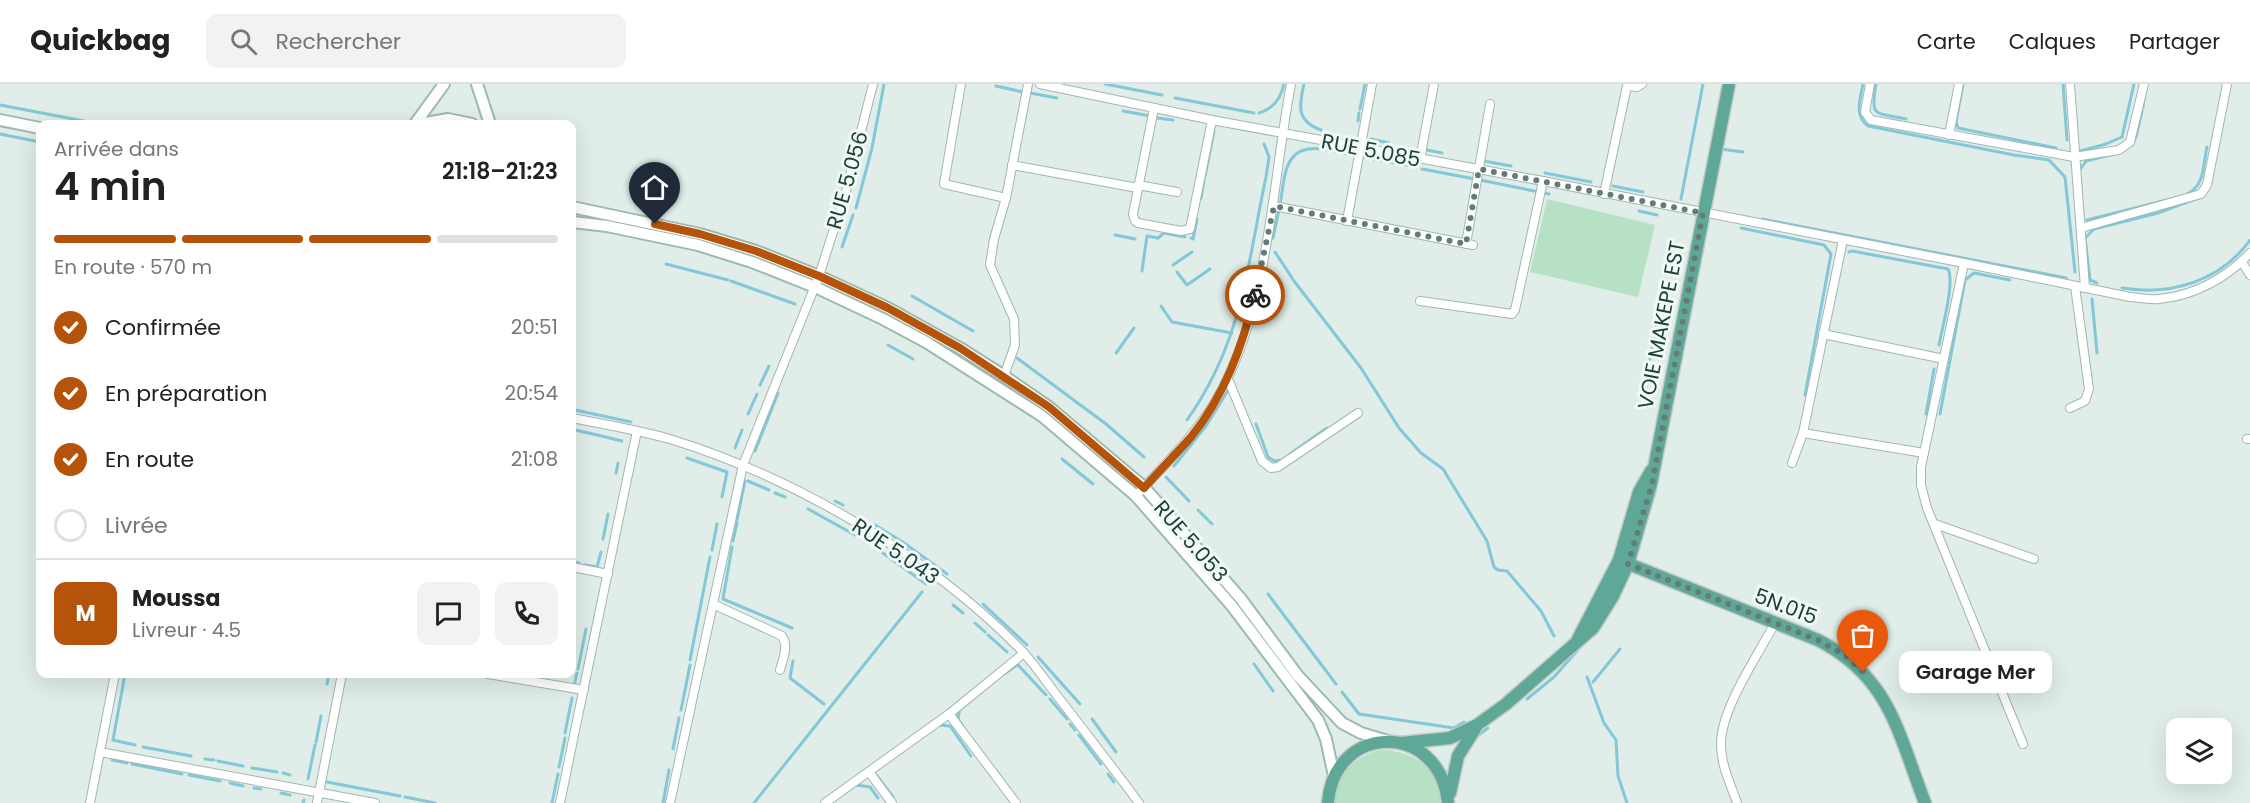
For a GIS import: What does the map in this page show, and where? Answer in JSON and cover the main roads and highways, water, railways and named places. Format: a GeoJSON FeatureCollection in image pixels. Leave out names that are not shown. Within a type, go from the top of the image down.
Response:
{"type":"FeatureCollection","features":[{"type":"Feature","properties":{"kind":"main road"},"geometry":{"type":"LineString","coordinates":[[421,120],[444,84]]}},
{"type":"Feature","properties":{"kind":"main road"},"geometry":{"type":"LineString","coordinates":[[477,84],[489,120]]}},
{"type":"Feature","properties":{"kind":"main road","name":"VOIE MAKEPE EST"},"geometry":{"type":"LineString","coordinates":[[1477,725],[1506,704],[1578,640],[1585,623],[1623,562],[1638,492],[1654,467],[1729,84]]}},
{"type":"Feature","properties":{"kind":"main road"},"geometry":{"type":"LineString","coordinates":[[0,120],[36,127]]}},
{"type":"Feature","properties":{"kind":"main road","name":"RUE 5.053"},"geometry":{"type":"LineString","coordinates":[[576,208],[727,241],[819,276],[906,318],[1004,376],[1049,407],[1144,488],[1241,599],[1298,676],[1342,723],[1361,733],[1394,742]]}},
{"type":"Feature","properties":{"kind":"main road","name":"RUE 5.053"},"geometry":{"type":"LineString","coordinates":[[576,222],[607,226],[698,245],[752,262],[815,287],[926,342],[1042,416],[1136,496],[1232,606],[1318,720],[1326,739],[1334,776]]}},
{"type":"Feature","properties":{"kind":"main road","name":"5N.015"},"geometry":{"type":"LineString","coordinates":[[1623,562],[1832,647],[1857,665],[1871,681],[1892,716],[1925,803]]}},
{"type":"Feature","properties":{"kind":"main road"},"geometry":{"type":"LineString","coordinates":[[1328,803],[1329,790],[1334,776],[1343,762],[1356,751],[1372,744],[1449,738],[1477,725]]}},
{"type":"Feature","properties":{"kind":"main road"},"geometry":{"type":"LineString","coordinates":[[1448,802],[1458,756],[1477,725]]}},
{"type":"Feature","properties":{"kind":"main road"},"geometry":{"type":"LineString","coordinates":[[1394,742],[1419,750],[1435,764],[1445,782],[1448,802]]}},
{"type":"Feature","properties":{"kind":"waterway"},"geometry":{"type":"LineString","coordinates":[[856,208],[872,148],[884,84]]}},
{"type":"Feature","properties":{"kind":"waterway"},"geometry":{"type":"LineString","coordinates":[[1105,84],[1162,95]]}},
{"type":"Feature","properties":{"kind":"waterway"},"geometry":{"type":"LineString","coordinates":[[1259,113],[1276,102],[1284,84]]}},
{"type":"Feature","properties":{"kind":"waterway"},"geometry":{"type":"LineString","coordinates":[[1304,84],[1301,112],[1307,122],[1321,130]]}},
{"type":"Feature","properties":{"kind":"waterway"},"geometry":{"type":"LineString","coordinates":[[1360,109],[1365,84]]}},
{"type":"Feature","properties":{"kind":"waterway"},"geometry":{"type":"LineString","coordinates":[[1681,199],[1703,84]]}},
{"type":"Feature","properties":{"kind":"waterway"},"geometry":{"type":"LineString","coordinates":[[1863,84],[1859,112],[1868,126],[2049,160],[2065,177],[2075,272]]}},
{"type":"Feature","properties":{"kind":"waterway"},"geometry":{"type":"LineString","coordinates":[[1876,84],[1874,103],[1877,112],[1906,119]]}},
{"type":"Feature","properties":{"kind":"waterway"},"geometry":{"type":"LineString","coordinates":[[1963,84],[1956,122],[1958,128],[2056,148]]}},
{"type":"Feature","properties":{"kind":"waterway"},"geometry":{"type":"LineString","coordinates":[[2063,84],[2067,140]]}},
{"type":"Feature","properties":{"kind":"waterway"},"geometry":{"type":"LineString","coordinates":[[2080,151],[2122,137],[2134,84]]}},
{"type":"Feature","properties":{"kind":"waterway"},"geometry":{"type":"LineString","coordinates":[[996,86],[1023,92]]}},
{"type":"Feature","properties":{"kind":"waterway"},"geometry":{"type":"LineString","coordinates":[[1030,93],[1057,98]]}},
{"type":"Feature","properties":{"kind":"waterway"},"geometry":{"type":"LineString","coordinates":[[1175,98],[1254,113]]}},
{"type":"Feature","properties":{"kind":"waterway"},"geometry":{"type":"LineString","coordinates":[[2143,107],[2144,98]]}},
{"type":"Feature","properties":{"kind":"waterway"},"geometry":{"type":"LineString","coordinates":[[0,105],[78,120]]}},
{"type":"Feature","properties":{"kind":"waterway"},"geometry":{"type":"LineString","coordinates":[[1123,111],[1150,116]]}},
{"type":"Feature","properties":{"kind":"waterway"},"geometry":{"type":"LineString","coordinates":[[2132,143],[2136,137],[2142,111]]}},
{"type":"Feature","properties":{"kind":"waterway"},"geometry":{"type":"LineString","coordinates":[[1358,121],[1359,113]]}},
{"type":"Feature","properties":{"kind":"waterway"},"geometry":{"type":"LineString","coordinates":[[1157,118],[1173,120]]}},
{"type":"Feature","properties":{"kind":"waterway"},"geometry":{"type":"LineString","coordinates":[[1205,176],[1214,131]]}},
{"type":"Feature","properties":{"kind":"waterway"},"geometry":{"type":"LineString","coordinates":[[0,134],[36,141]]}},
{"type":"Feature","properties":{"kind":"waterway"},"geometry":{"type":"LineString","coordinates":[[1371,139],[1389,143]]}},
{"type":"Feature","properties":{"kind":"waterway"},"geometry":{"type":"LineString","coordinates":[[1187,420],[1220,362],[1240,303],[1266,177],[1269,157],[1264,144]]}},
{"type":"Feature","properties":{"kind":"waterway"},"geometry":{"type":"LineString","coordinates":[[2187,194],[2197,186],[2200,180],[2207,147]]}},
{"type":"Feature","properties":{"kind":"waterway"},"geometry":{"type":"LineString","coordinates":[[1280,205],[1285,174],[1293,157],[1309,149],[1322,149]]}},
{"type":"Feature","properties":{"kind":"waterway"},"geometry":{"type":"LineString","coordinates":[[1323,149],[1356,156]]}},
{"type":"Feature","properties":{"kind":"waterway"},"geometry":{"type":"LineString","coordinates":[[1721,149],[1743,152]]}},
{"type":"Feature","properties":{"kind":"waterway"},"geometry":{"type":"LineString","coordinates":[[1427,150],[1442,153]]}},
{"type":"Feature","properties":{"kind":"waterway"},"geometry":{"type":"LineString","coordinates":[[2079,171],[2086,161],[2114,154]]}},
{"type":"Feature","properties":{"kind":"waterway"},"geometry":{"type":"LineString","coordinates":[[1363,157],[1416,167]]}},
{"type":"Feature","properties":{"kind":"waterway"},"geometry":{"type":"LineString","coordinates":[[1484,161],[1511,166]]}},
{"type":"Feature","properties":{"kind":"waterway"},"geometry":{"type":"LineString","coordinates":[[1422,169],[1475,179]]}},
{"type":"Feature","properties":{"kind":"waterway"},"geometry":{"type":"LineString","coordinates":[[1545,173],[1591,182]]}},
{"type":"Feature","properties":{"kind":"waterway"},"geometry":{"type":"LineString","coordinates":[[1201,198],[1204,180]]}},
{"type":"Feature","properties":{"kind":"waterway"},"geometry":{"type":"LineString","coordinates":[[1480,180],[1549,194]]}},
{"type":"Feature","properties":{"kind":"waterway"},"geometry":{"type":"LineString","coordinates":[[1613,186],[1643,192]]}},
{"type":"Feature","properties":{"kind":"waterway"},"geometry":{"type":"LineString","coordinates":[[2097,283],[2090,280],[2085,238],[2094,229],[2158,213],[2201,197]]}},
{"type":"Feature","properties":{"kind":"waterway"},"geometry":{"type":"LineString","coordinates":[[2087,220],[2175,198]]}},
{"type":"Feature","properties":{"kind":"waterway"},"geometry":{"type":"LineString","coordinates":[[1273,238],[1279,210]]}},
{"type":"Feature","properties":{"kind":"waterway"},"geometry":{"type":"LineString","coordinates":[[1639,211],[1657,215]]}},
{"type":"Feature","properties":{"kind":"waterway"},"geometry":{"type":"LineString","coordinates":[[842,247],[853,215]]}},
{"type":"Feature","properties":{"kind":"waterway"},"geometry":{"type":"LineString","coordinates":[[1191,238],[1193,239],[1197,219]]}},
{"type":"Feature","properties":{"kind":"waterway"},"geometry":{"type":"LineString","coordinates":[[1762,219],[2066,278]]}},
{"type":"Feature","properties":{"kind":"waterway"},"geometry":{"type":"LineString","coordinates":[[1741,228],[1824,245],[1831,254],[1805,395]]}},
{"type":"Feature","properties":{"kind":"waterway"},"geometry":{"type":"LineString","coordinates":[[1142,271],[1147,236],[1158,238],[1164,233],[1185,237]]}},
{"type":"Feature","properties":{"kind":"waterway"},"geometry":{"type":"LineString","coordinates":[[1115,235],[1135,239]]}},
{"type":"Feature","properties":{"kind":"waterway"},"geometry":{"type":"LineString","coordinates":[[2122,288],[2159,290],[2194,282],[2225,266],[2250,240]]}},
{"type":"Feature","properties":{"kind":"waterway"},"geometry":{"type":"LineString","coordinates":[[1173,265],[1192,252]]}},
{"type":"Feature","properties":{"kind":"waterway"},"geometry":{"type":"LineString","coordinates":[[1275,252],[1294,281],[1361,368],[1399,428],[1421,453],[1443,469],[1487,541],[1494,567],[1507,571],[1541,611],[1554,636]]}},
{"type":"Feature","properties":{"kind":"waterway"},"geometry":{"type":"LineString","coordinates":[[1849,252],[1948,269],[1949,295],[1939,345]]}},
{"type":"Feature","properties":{"kind":"waterway"},"geometry":{"type":"LineString","coordinates":[[666,264],[728,280]]}},
{"type":"Feature","properties":{"kind":"waterway"},"geometry":{"type":"LineString","coordinates":[[1177,272],[1187,285],[1210,269]]}},
{"type":"Feature","properties":{"kind":"waterway"},"geometry":{"type":"LineString","coordinates":[[1940,414],[1965,280],[1974,273],[2010,280]]}},
{"type":"Feature","properties":{"kind":"waterway"},"geometry":{"type":"LineString","coordinates":[[731,281],[795,304]]}},
{"type":"Feature","properties":{"kind":"waterway"},"geometry":{"type":"LineString","coordinates":[[829,288],[868,305]]}},
{"type":"Feature","properties":{"kind":"waterway"},"geometry":{"type":"LineString","coordinates":[[912,296],[973,331]]}},
{"type":"Feature","properties":{"kind":"waterway"},"geometry":{"type":"LineString","coordinates":[[2092,299],[2097,353]]}},
{"type":"Feature","properties":{"kind":"waterway"},"geometry":{"type":"LineString","coordinates":[[1650,359],[1661,304]]}},
{"type":"Feature","properties":{"kind":"waterway"},"geometry":{"type":"LineString","coordinates":[[1161,306],[1172,322],[1232,333]]}},
{"type":"Feature","properties":{"kind":"waterway"},"geometry":{"type":"LineString","coordinates":[[882,312],[908,325]]}},
{"type":"Feature","properties":{"kind":"waterway"},"geometry":{"type":"LineString","coordinates":[[1116,353],[1134,328]]}},
{"type":"Feature","properties":{"kind":"waterway"},"geometry":{"type":"LineString","coordinates":[[888,345],[913,359]]}},
{"type":"Feature","properties":{"kind":"waterway"},"geometry":{"type":"LineString","coordinates":[[948,347],[963,356]]}},
{"type":"Feature","properties":{"kind":"waterway"},"geometry":{"type":"LineString","coordinates":[[1017,358],[1106,424],[1144,457]]}},
{"type":"Feature","properties":{"kind":"waterway"},"geometry":{"type":"LineString","coordinates":[[760,385],[769,366]]}},
{"type":"Feature","properties":{"kind":"waterway"},"geometry":{"type":"LineString","coordinates":[[1926,414],[1934,369]]}},
{"type":"Feature","properties":{"kind":"waterway"},"geometry":{"type":"LineString","coordinates":[[1174,466],[1206,426],[1230,387]]}},
{"type":"Feature","properties":{"kind":"waterway"},"geometry":{"type":"LineString","coordinates":[[755,451],[778,393]]}},
{"type":"Feature","properties":{"kind":"waterway"},"geometry":{"type":"LineString","coordinates":[[748,414],[757,394]]}},
{"type":"Feature","properties":{"kind":"waterway"},"geometry":{"type":"LineString","coordinates":[[576,410],[631,422]]}},
{"type":"Feature","properties":{"kind":"waterway"},"geometry":{"type":"LineString","coordinates":[[1256,424],[1268,457],[1274,461],[1282,460]]}},
{"type":"Feature","properties":{"kind":"waterway"},"geometry":{"type":"LineString","coordinates":[[1290,454],[1327,428]]}},
{"type":"Feature","properties":{"kind":"waterway"},"geometry":{"type":"LineString","coordinates":[[576,430],[588,433]]}},
{"type":"Feature","properties":{"kind":"waterway"},"geometry":{"type":"LineString","coordinates":[[735,448],[742,430]]}},
{"type":"Feature","properties":{"kind":"waterway"},"geometry":{"type":"LineString","coordinates":[[589,433],[622,441]]}},
{"type":"Feature","properties":{"kind":"waterway"},"geometry":{"type":"LineString","coordinates":[[687,458],[727,472],[722,497]]}},
{"type":"Feature","properties":{"kind":"waterway"},"geometry":{"type":"LineString","coordinates":[[1062,459],[1093,484]]}},
{"type":"Feature","properties":{"kind":"waterway"},"geometry":{"type":"LineString","coordinates":[[616,473],[618,463]]}},
{"type":"Feature","properties":{"kind":"waterway"},"geometry":{"type":"LineString","coordinates":[[1166,477],[1189,501]]}},
{"type":"Feature","properties":{"kind":"waterway"},"geometry":{"type":"LineString","coordinates":[[737,520],[745,481]]}},
{"type":"Feature","properties":{"kind":"waterway"},"geometry":{"type":"LineString","coordinates":[[748,481],[769,490]]}},
{"type":"Feature","properties":{"kind":"waterway"},"geometry":{"type":"LineString","coordinates":[[1638,549],[1655,492]]}},
{"type":"Feature","properties":{"kind":"waterway"},"geometry":{"type":"LineString","coordinates":[[775,493],[785,497]]}},
{"type":"Feature","properties":{"kind":"waterway"},"geometry":{"type":"LineString","coordinates":[[835,501],[843,505]]}},
{"type":"Feature","properties":{"kind":"waterway"},"geometry":{"type":"LineString","coordinates":[[808,509],[855,535]]}},
{"type":"Feature","properties":{"kind":"waterway"},"geometry":{"type":"LineString","coordinates":[[1198,510],[1212,524]]}},
{"type":"Feature","properties":{"kind":"waterway"},"geometry":{"type":"LineString","coordinates":[[603,539],[608,514]]}},
{"type":"Feature","properties":{"kind":"waterway"},"geometry":{"type":"LineString","coordinates":[[733,541],[737,523]]}},
{"type":"Feature","properties":{"kind":"waterway"},"geometry":{"type":"LineString","coordinates":[[712,550],[717,524]]}},
{"type":"Feature","properties":{"kind":"waterway"},"geometry":{"type":"LineString","coordinates":[[875,525],[947,574]]}},
{"type":"Feature","properties":{"kind":"waterway"},"geometry":{"type":"LineString","coordinates":[[732,547],[723,599],[792,628]]}},
{"type":"Feature","properties":{"kind":"waterway"},"geometry":{"type":"LineString","coordinates":[[876,548],[926,584]]}},
{"type":"Feature","properties":{"kind":"waterway"},"geometry":{"type":"LineString","coordinates":[[585,565],[597,567],[601,552]]}},
{"type":"Feature","properties":{"kind":"waterway"},"geometry":{"type":"LineString","coordinates":[[690,660],[710,557]]}},
{"type":"Feature","properties":{"kind":"waterway"},"geometry":{"type":"LineString","coordinates":[[754,803],[922,592]]}},
{"type":"Feature","properties":{"kind":"waterway"},"geometry":{"type":"LineString","coordinates":[[1268,594],[1336,684]]}},
{"type":"Feature","properties":{"kind":"waterway"},"geometry":{"type":"LineString","coordinates":[[983,604],[1027,645]]}},
{"type":"Feature","properties":{"kind":"waterway"},"geometry":{"type":"LineString","coordinates":[[953,605],[963,613]]}},
{"type":"Feature","properties":{"kind":"waterway"},"geometry":{"type":"LineString","coordinates":[[975,623],[985,632]]}},
{"type":"Feature","properties":{"kind":"waterway"},"geometry":{"type":"LineString","coordinates":[[578,669],[586,629]]}},
{"type":"Feature","properties":{"kind":"waterway"},"geometry":{"type":"LineString","coordinates":[[988,635],[1007,652]]}},
{"type":"Feature","properties":{"kind":"waterway"},"geometry":{"type":"LineString","coordinates":[[1527,699],[1554,677],[1583,644]]}},
{"type":"Feature","properties":{"kind":"waterway"},"geometry":{"type":"LineString","coordinates":[[1593,682],[1620,649]]}},
{"type":"Feature","properties":{"kind":"waterway"},"geometry":{"type":"LineString","coordinates":[[1038,657],[1080,704]]}},
{"type":"Feature","properties":{"kind":"waterway"},"geometry":{"type":"LineString","coordinates":[[793,661],[790,678],[824,704]]}},
{"type":"Feature","properties":{"kind":"waterway"},"geometry":{"type":"LineString","coordinates":[[1254,664],[1273,691]]}},
{"type":"Feature","properties":{"kind":"waterway"},"geometry":{"type":"LineString","coordinates":[[681,710],[690,665]]}},
{"type":"Feature","properties":{"kind":"waterway"},"geometry":{"type":"LineString","coordinates":[[1001,676],[1017,665]]}},
{"type":"Feature","properties":{"kind":"waterway"},"geometry":{"type":"LineString","coordinates":[[1018,665],[1046,695]]}},
{"type":"Feature","properties":{"kind":"waterway"},"geometry":{"type":"LineString","coordinates":[[576,677],[577,673]]}},
{"type":"Feature","properties":{"kind":"waterway"},"geometry":{"type":"LineString","coordinates":[[1587,677],[1604,723],[1616,740],[1618,776],[1627,803]]}},
{"type":"Feature","properties":{"kind":"waterway"},"geometry":{"type":"LineString","coordinates":[[124,678],[113,740],[135,745]]}},
{"type":"Feature","properties":{"kind":"waterway"},"geometry":{"type":"LineString","coordinates":[[327,684],[328,678]]}},
{"type":"Feature","properties":{"kind":"waterway"},"geometry":{"type":"LineString","coordinates":[[572,685],[574,686],[576,678]]}},
{"type":"Feature","properties":{"kind":"waterway"},"geometry":{"type":"LineString","coordinates":[[1342,692],[1359,714],[1454,728],[1464,722]]}},
{"type":"Feature","properties":{"kind":"waterway"},"geometry":{"type":"LineString","coordinates":[[565,733],[572,698]]}},
{"type":"Feature","properties":{"kind":"waterway"},"geometry":{"type":"LineString","coordinates":[[1050,699],[1067,719]]}},
{"type":"Feature","properties":{"kind":"waterway"},"geometry":{"type":"LineString","coordinates":[[960,707],[958,719],[967,732]]}},
{"type":"Feature","properties":{"kind":"waterway"},"geometry":{"type":"LineString","coordinates":[[316,742],[321,716]]}},
{"type":"Feature","properties":{"kind":"waterway"},"geometry":{"type":"LineString","coordinates":[[673,749],[679,718]]}},
{"type":"Feature","properties":{"kind":"waterway"},"geometry":{"type":"LineString","coordinates":[[1092,719],[1116,752]]}},
{"type":"Feature","properties":{"kind":"waterway"},"geometry":{"type":"LineString","coordinates":[[1070,724],[1075,730]]}},
{"type":"Feature","properties":{"kind":"waterway"},"geometry":{"type":"LineString","coordinates":[[938,725],[950,726],[971,756]]}},
{"type":"Feature","properties":{"kind":"waterway"},"geometry":{"type":"LineString","coordinates":[[1476,737],[1488,728]]}},
{"type":"Feature","properties":{"kind":"waterway"},"geometry":{"type":"LineString","coordinates":[[1079,735],[1101,764]]}},
{"type":"Feature","properties":{"kind":"waterway"},"geometry":{"type":"LineString","coordinates":[[559,767],[565,738]]}},
{"type":"Feature","properties":{"kind":"waterway"},"geometry":{"type":"LineString","coordinates":[[308,779],[315,745]]}},
{"type":"Feature","properties":{"kind":"waterway"},"geometry":{"type":"LineString","coordinates":[[143,747],[191,756]]}},
{"type":"Feature","properties":{"kind":"waterway"},"geometry":{"type":"LineString","coordinates":[[205,759],[214,760]]}},
{"type":"Feature","properties":{"kind":"waterway"},"geometry":{"type":"LineString","coordinates":[[112,760],[127,763]]}},
{"type":"Feature","properties":{"kind":"waterway"},"geometry":{"type":"LineString","coordinates":[[218,761],[243,766]]}},
{"type":"Feature","properties":{"kind":"waterway"},"geometry":{"type":"LineString","coordinates":[[132,764],[182,774]]}},
{"type":"Feature","properties":{"kind":"waterway"},"geometry":{"type":"LineString","coordinates":[[252,768],[277,772]]}},
{"type":"Feature","properties":{"kind":"waterway"},"geometry":{"type":"LineString","coordinates":[[663,803],[669,770]]}},
{"type":"Feature","properties":{"kind":"waterway"},"geometry":{"type":"LineString","coordinates":[[283,773],[290,775]]}},
{"type":"Feature","properties":{"kind":"waterway"},"geometry":{"type":"LineString","coordinates":[[552,803],[558,774]]}},
{"type":"Feature","properties":{"kind":"waterway"},"geometry":{"type":"LineString","coordinates":[[1108,774],[1114,782]]}},
{"type":"Feature","properties":{"kind":"waterway"},"geometry":{"type":"LineString","coordinates":[[189,775],[220,781]]}},
{"type":"Feature","properties":{"kind":"waterway"},"geometry":{"type":"LineString","coordinates":[[877,776],[893,797]]}},
{"type":"Feature","properties":{"kind":"waterway"},"geometry":{"type":"LineString","coordinates":[[327,782],[400,796]]}},
{"type":"Feature","properties":{"kind":"waterway"},"geometry":{"type":"LineString","coordinates":[[230,783],[243,786]]}},
{"type":"Feature","properties":{"kind":"waterway"},"geometry":{"type":"LineString","coordinates":[[856,785],[870,787],[878,798]]}},
{"type":"Feature","properties":{"kind":"waterway"},"geometry":{"type":"LineString","coordinates":[[254,788],[261,789]]}},
{"type":"Feature","properties":{"kind":"waterway"},"geometry":{"type":"LineString","coordinates":[[281,793],[290,795]]}},
{"type":"Feature","properties":{"kind":"waterway"},"geometry":{"type":"LineString","coordinates":[[405,797],[435,803]]}},
{"type":"Feature","properties":{"kind":"place","name":"Garage Mer"},"geometry":{"type":"Point","coordinates":[1863,672]}}]}
